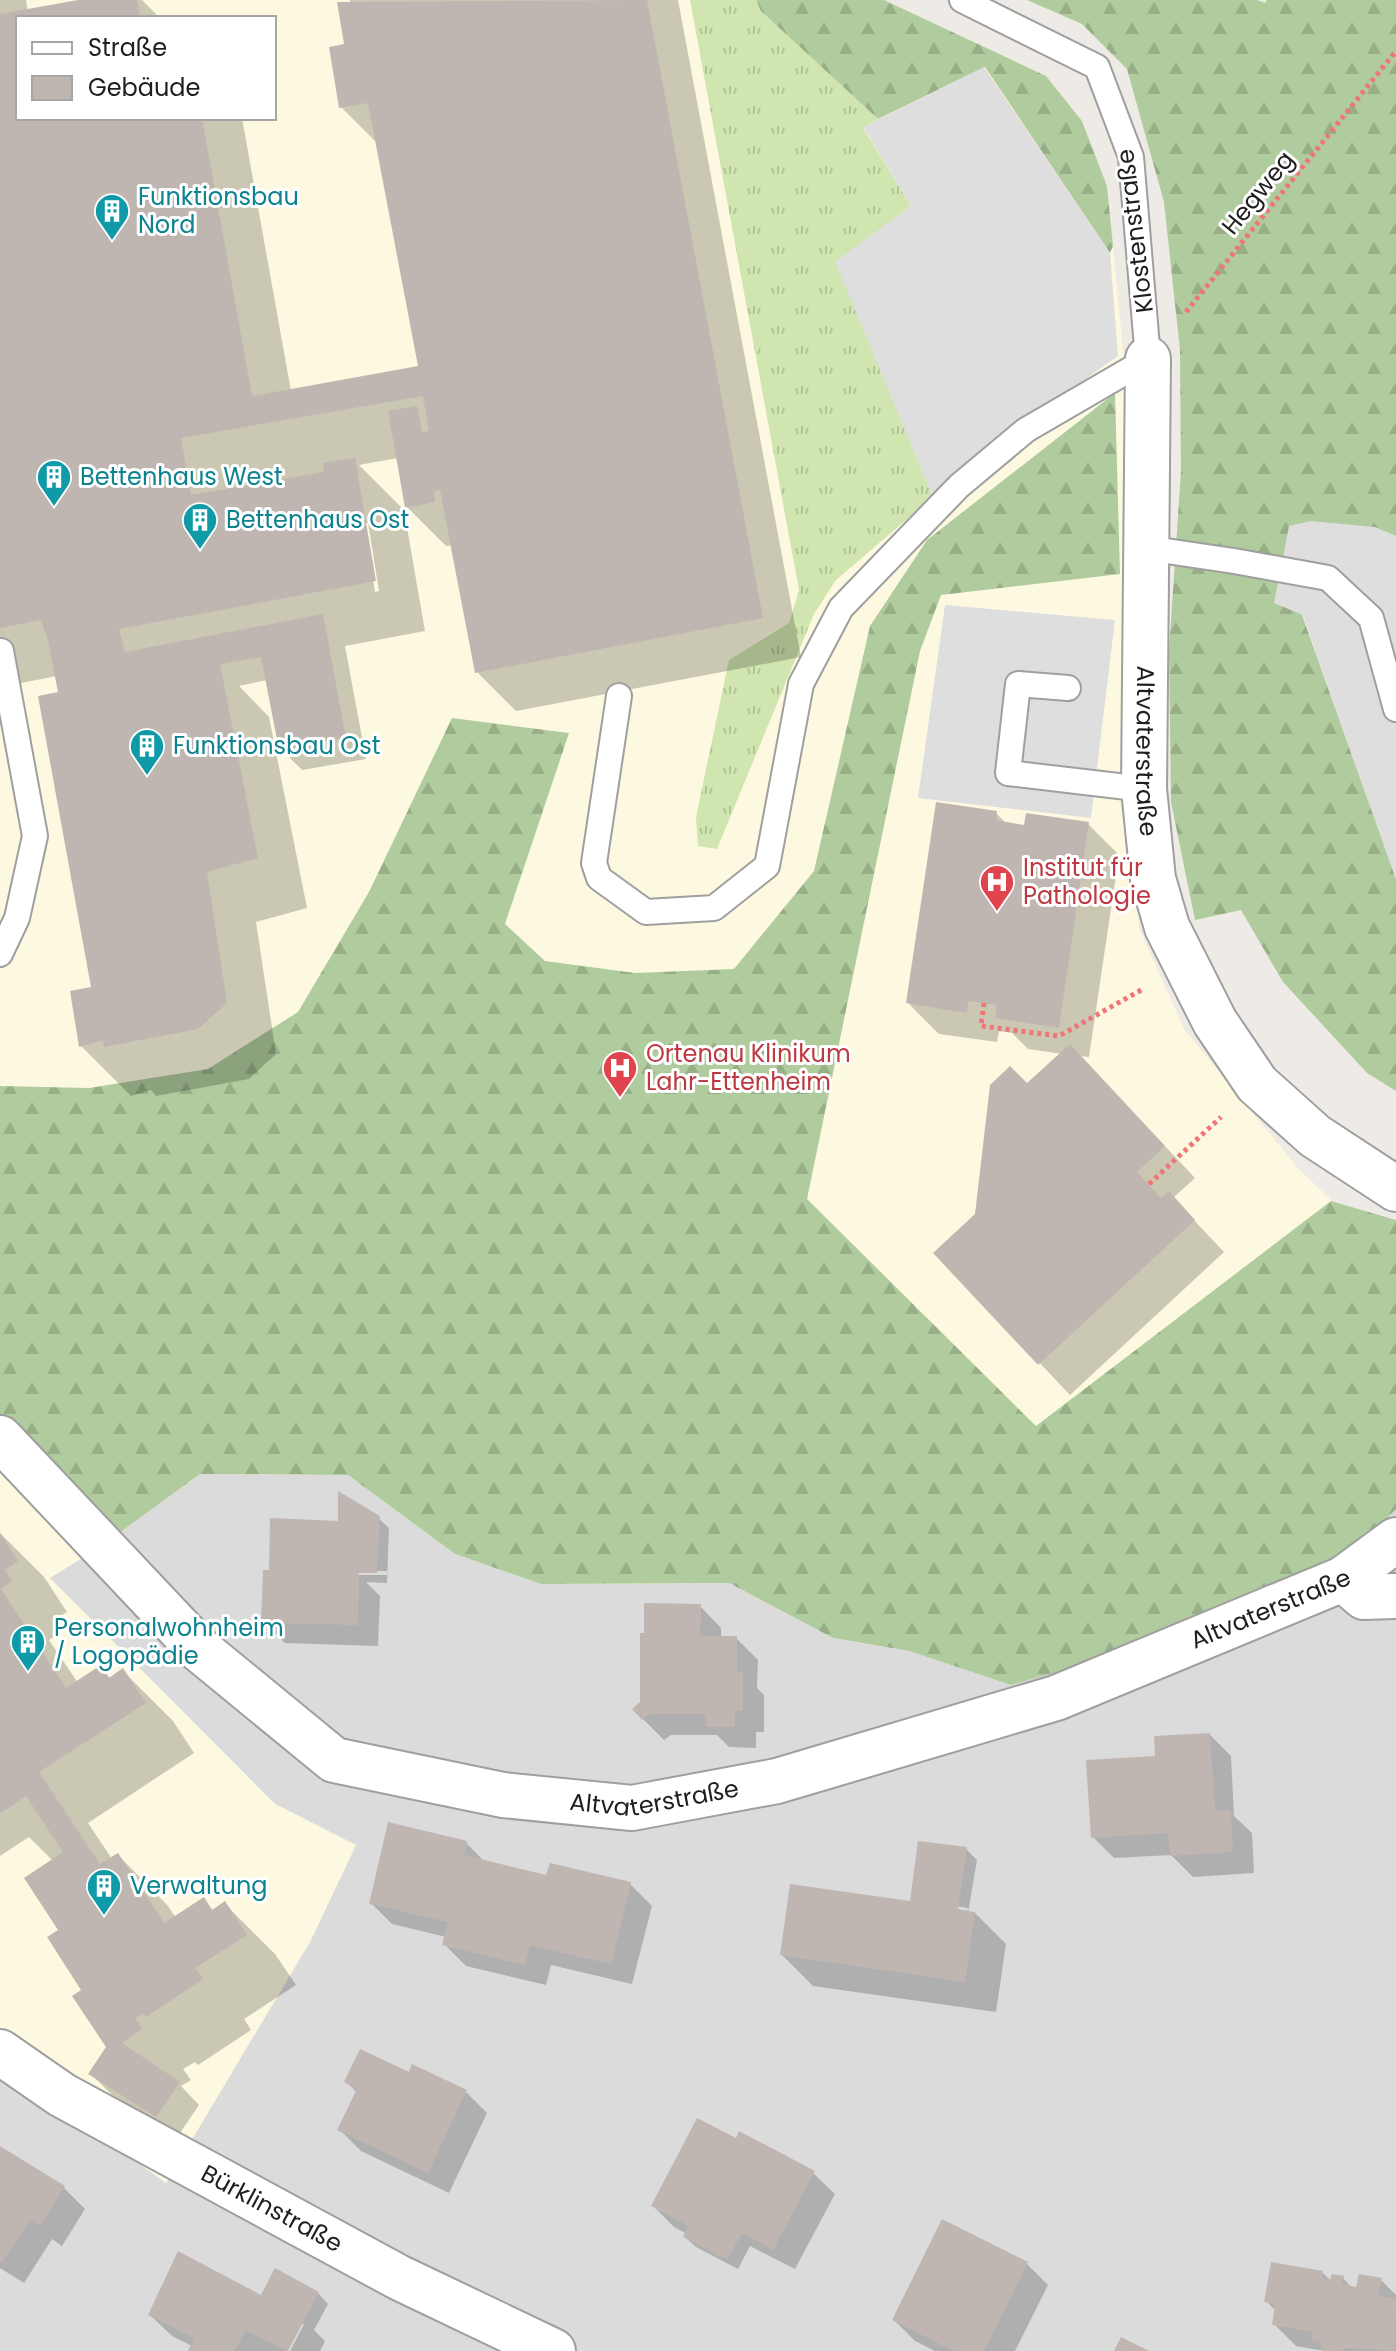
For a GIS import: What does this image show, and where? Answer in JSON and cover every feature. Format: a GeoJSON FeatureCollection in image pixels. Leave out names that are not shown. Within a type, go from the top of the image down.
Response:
{"type":"FeatureCollection","features":[{"type":"Feature","properties":{"kind":"street","name":"Altvaterstraße"},"geometry":{"type":"LineString","coordinates":[[1148,359],[1144,789],[1153,879],[1167,927],[1215,1022],[1257,1084],[1315,1136],[1396,1189]]}},
{"type":"Feature","properties":{"kind":"street","name":"Altvaterstraße"},"geometry":{"type":"LineString","coordinates":[[0,1438],[200,1650],[334,1760],[503,1795],[632,1808],[777,1781],[1056,1698],[1343,1579],[1396,1540]]}},
{"type":"Feature","properties":{"kind":"street"},"geometry":{"type":"LineString","coordinates":[[1343,1579],[1364,1597],[1396,1596]]}},
{"type":"Feature","properties":{"kind":"street","name":"Bürklinstraße"},"geometry":{"type":"LineString","coordinates":[[0,2052],[76,2103],[400,2278],[553,2351]]}},
{"type":"Feature","properties":{"kind":"lane","name":"Klostenstraße"},"geometry":{"type":"LineString","coordinates":[[962,0],[1097,67],[1131,157],[1148,359]]}},
{"type":"Feature","properties":{"kind":"lane"},"geometry":{"type":"LineString","coordinates":[[619,696],[594,863],[599,878],[646,912],[714,908],[767,866],[801,684],[841,608],[959,486],[1014,440],[1076,399],[1148,359]]}},
{"type":"Feature","properties":{"kind":"lane"},"geometry":{"type":"LineString","coordinates":[[1146,548],[1328,578],[1371,618],[1396,709]]}},
{"type":"Feature","properties":{"kind":"lane"},"geometry":{"type":"LineString","coordinates":[[0,954],[17,918],[35,836],[1,651]]}},
{"type":"Feature","properties":{"kind":"lane"},"geometry":{"type":"LineString","coordinates":[[1068,688],[1018,684],[1008,773],[1144,789]]}},
{"type":"Feature","properties":{"kind":"path","name":"Hegweg"},"geometry":{"type":"LineString","coordinates":[[1148,359],[1396,51]]}},
{"type":"Feature","properties":{"kind":"path"},"geometry":{"type":"LineString","coordinates":[[984,1003],[981,1026],[1059,1036],[1186,965]]}},
{"type":"Feature","properties":{"kind":"path"},"geometry":{"type":"LineString","coordinates":[[1149,1184],[1257,1084]]}},
{"type":"Feature","properties":{"kind":"shaded area","name":"Ortenau Klinikum Lahr-Ettenheim"},"geometry":{"type":"Polygon","coordinates":[[[0,0],[884,0],[1046,76],[1082,121],[1107,186],[1125,371],[1139,928],[1184,1029],[1298,1168],[1332,1201],[1396,1220],[1396,1509],[1011,1685],[909,1651],[833,1638],[729,1583],[541,1584],[455,1554],[348,1475],[200,1474],[100,1547],[50,1578],[275,1804],[356,1845],[310,1942],[166,2183],[0,2065],[0,0]]]}},
{"type":"Feature","properties":{"kind":"shaded area"},"geometry":{"type":"Polygon","coordinates":[[[984,67],[1110,253],[1118,356],[1007,435],[933,497],[835,262],[911,206],[863,127],[984,67]]]}},
{"type":"Feature","properties":{"kind":"shaded area"},"geometry":{"type":"Polygon","coordinates":[[[1311,521],[1374,527],[1396,536],[1396,879],[1303,615],[1274,603],[1289,526],[1311,521]]]}},
{"type":"Feature","properties":{"kind":"shaded area"},"geometry":{"type":"Polygon","coordinates":[[[945,605],[1115,620],[1091,818],[918,798],[945,605]]]}},
{"type":"Feature","properties":{"kind":"shaded area"},"geometry":{"type":"Polygon","coordinates":[[[200,1474],[348,1475],[455,1554],[541,1584],[729,1583],[833,1638],[909,1651],[1011,1685],[1346,1560],[1396,1509],[1396,2351],[0,2351],[0,2065],[166,2182],[310,1942],[356,1845],[275,1804],[49,1578],[100,1547],[200,1474]]]}},
{"type":"Feature","properties":{"kind":"green space"},"geometry":{"type":"Polygon","coordinates":[[[690,0],[756,0],[761,11],[878,119],[863,128],[911,206],[836,262],[933,497],[836,580],[814,614],[717,849],[698,846],[696,817],[729,660],[789,623],[799,590],[690,0]]]}},
{"type":"Feature","properties":{"kind":"green space"},"geometry":{"type":"Polygon","coordinates":[[[756,0],[884,0],[1046,76],[1082,121],[1107,186],[1113,246],[1110,253],[985,67],[878,119],[761,11],[756,0]]]}},
{"type":"Feature","properties":{"kind":"green space"},"geometry":{"type":"Polygon","coordinates":[[[1027,0],[1257,0],[1265,3],[1267,0],[1396,0],[1396,536],[1374,527],[1302,615],[1396,879],[1396,1091],[1367,1073],[1283,982],[1241,910],[1195,920],[1171,802],[1169,651],[1181,471],[1180,350],[1164,202],[1127,69],[1082,24],[1027,0]]]}},
{"type":"Feature","properties":{"kind":"green space"},"geometry":{"type":"Polygon","coordinates":[[[1115,393],[1120,574],[941,595],[920,651],[807,1199],[1036,1426],[1331,1201],[1396,1220],[1396,1509],[1346,1560],[1135,1650],[1011,1685],[909,1651],[833,1638],[729,1583],[541,1584],[455,1554],[348,1475],[200,1474],[100,1547],[0,1418],[0,1086],[89,1088],[208,1069],[298,1012],[369,892],[452,718],[569,733],[505,924],[545,961],[635,973],[734,969],[814,871],[870,626],[927,540],[1115,393]]]}},
{"type":"Feature","properties":{"kind":"building"},"geometry":{"type":"Polygon","coordinates":[[[78,0],[137,0],[140,16],[16,16],[16,120],[202,120],[252,396],[418,366],[368,103],[339,108],[329,47],[344,44],[337,2],[647,0],[763,618],[475,673],[440,490],[434,491],[435,502],[405,508],[388,411],[417,406],[422,432],[429,431],[423,396],[181,438],[191,495],[324,472],[323,463],[355,458],[376,581],[119,629],[125,652],[323,614],[346,738],[279,750],[261,657],[220,664],[258,858],[207,872],[227,1003],[198,1029],[104,1047],[103,1040],[79,1047],[70,991],[91,987],[38,696],[58,692],[48,641],[41,620],[0,628],[0,14],[78,0]]]}},
{"type":"Feature","properties":{"kind":"building","name":"Institut für Pathologie"},"geometry":{"type":"Polygon","coordinates":[[[936,802],[997,811],[996,820],[1024,825],[1026,813],[1089,822],[1059,1028],[995,1018],[997,1005],[968,1001],[967,1013],[906,1003],[936,802]]]}},
{"type":"Feature","properties":{"kind":"building"},"geometry":{"type":"Polygon","coordinates":[[[1070,1044],[1165,1146],[1137,1172],[1161,1198],[1169,1191],[1195,1220],[1038,1365],[933,1253],[975,1214],[990,1085],[1010,1066],[1027,1083],[1070,1044]]]}},
{"type":"Feature","properties":{"kind":"building"},"geometry":{"type":"Polygon","coordinates":[[[338,1491],[380,1516],[377,1573],[359,1573],[358,1625],[261,1623],[263,1570],[269,1570],[270,1518],[338,1521],[338,1491]]]}},
{"type":"Feature","properties":{"kind":"building"},"geometry":{"type":"Polygon","coordinates":[[[0,1533],[18,1561],[5,1570],[12,1581],[1,1589],[66,1688],[101,1665],[109,1678],[123,1668],[146,1703],[39,1772],[100,1864],[118,1853],[164,1923],[204,1897],[212,1910],[225,1901],[247,1935],[195,1968],[203,1979],[146,2017],[144,2013],[135,2018],[142,2029],[122,2043],[180,2082],[156,2117],[88,2074],[106,2047],[72,1996],[81,1990],[47,1937],[58,1930],[24,1878],[63,1852],[26,1796],[0,1811],[0,1533]]]}},
{"type":"Feature","properties":{"kind":"building"},"geometry":{"type":"Polygon","coordinates":[[[644,1603],[701,1604],[700,1636],[737,1636],[737,1672],[743,1671],[743,1711],[735,1711],[735,1727],[706,1727],[706,1714],[650,1714],[642,1720],[632,1709],[640,1702],[640,1633],[644,1633],[644,1603]]]}},
{"type":"Feature","properties":{"kind":"building"},"geometry":{"type":"Polygon","coordinates":[[[1210,1733],[1215,1811],[1231,1810],[1233,1852],[1170,1856],[1168,1833],[1091,1838],[1086,1760],[1155,1756],[1154,1736],[1210,1733]]]}},
{"type":"Feature","properties":{"kind":"building"},"geometry":{"type":"Polygon","coordinates":[[[388,1822],[467,1841],[464,1855],[546,1875],[550,1863],[631,1882],[611,1964],[530,1945],[525,1965],[442,1945],[448,1922],[369,1904],[388,1822]]]}},
{"type":"Feature","properties":{"kind":"building"},"geometry":{"type":"Polygon","coordinates":[[[918,1841],[967,1847],[958,1909],[975,1912],[965,1982],[780,1955],[790,1884],[910,1901],[918,1841]]]}},
{"type":"Feature","properties":{"kind":"building"},"geometry":{"type":"Polygon","coordinates":[[[360,2049],[409,2072],[412,2064],[467,2090],[428,2173],[337,2130],[357,2089],[344,2082],[360,2049]]]}},
{"type":"Feature","properties":{"kind":"building"},"geometry":{"type":"Polygon","coordinates":[[[697,2118],[736,2138],[739,2131],[815,2171],[773,2250],[742,2233],[727,2260],[683,2237],[688,2226],[651,2206],[697,2118]]]}},
{"type":"Feature","properties":{"kind":"building"},"geometry":{"type":"Polygon","coordinates":[[[0,2146],[65,2186],[40,2226],[30,2220],[2,2263],[0,2261],[0,2146]]]}},
{"type":"Feature","properties":{"kind":"building"},"geometry":{"type":"Polygon","coordinates":[[[942,2219],[1028,2262],[984,2351],[954,2351],[892,2320],[942,2219]]]}},
{"type":"Feature","properties":{"kind":"building"},"geometry":{"type":"Polygon","coordinates":[[[178,2251],[261,2295],[275,2268],[319,2292],[288,2351],[245,2330],[235,2351],[188,2351],[194,2338],[148,2315],[178,2251]]]}},
{"type":"Feature","properties":{"kind":"building"},"geometry":{"type":"Polygon","coordinates":[[[1271,2262],[1323,2271],[1322,2278],[1330,2280],[1332,2274],[1344,2276],[1342,2284],[1356,2287],[1359,2274],[1382,2278],[1378,2296],[1396,2299],[1395,2351],[1346,2348],[1323,2351],[1319,2341],[1311,2340],[1312,2332],[1272,2325],[1275,2304],[1264,2302],[1271,2262]]]}},
{"type":"Feature","properties":{"kind":"building"},"geometry":{"type":"Polygon","coordinates":[[[1121,2337],[1149,2351],[1114,2351],[1121,2337]]]}},
{"type":"Feature","properties":{"kind":"place","name":"Funktionsbau Nord"},"geometry":{"type":"Point","coordinates":[112,242]}},
{"type":"Feature","properties":{"kind":"place","name":"Bettenhaus West"},"geometry":{"type":"Point","coordinates":[54,508]}},
{"type":"Feature","properties":{"kind":"place","name":"Bettenhaus Ost"},"geometry":{"type":"Point","coordinates":[200,551]}},
{"type":"Feature","properties":{"kind":"place","name":"Funktionsbau Ost"},"geometry":{"type":"Point","coordinates":[147,777]}},
{"type":"Feature","properties":{"kind":"place","name":"Institut für Pathologie"},"geometry":{"type":"Point","coordinates":[997,913]}},
{"type":"Feature","properties":{"kind":"place","name":"Ortenau Klinikum Lahr-Ettenheim"},"geometry":{"type":"Point","coordinates":[620,1099]}},
{"type":"Feature","properties":{"kind":"place","name":"Personalwohnheim / Logopädie"},"geometry":{"type":"Point","coordinates":[28,1673]}},
{"type":"Feature","properties":{"kind":"place","name":"Verwaltung"},"geometry":{"type":"Point","coordinates":[104,1917]}}]}
